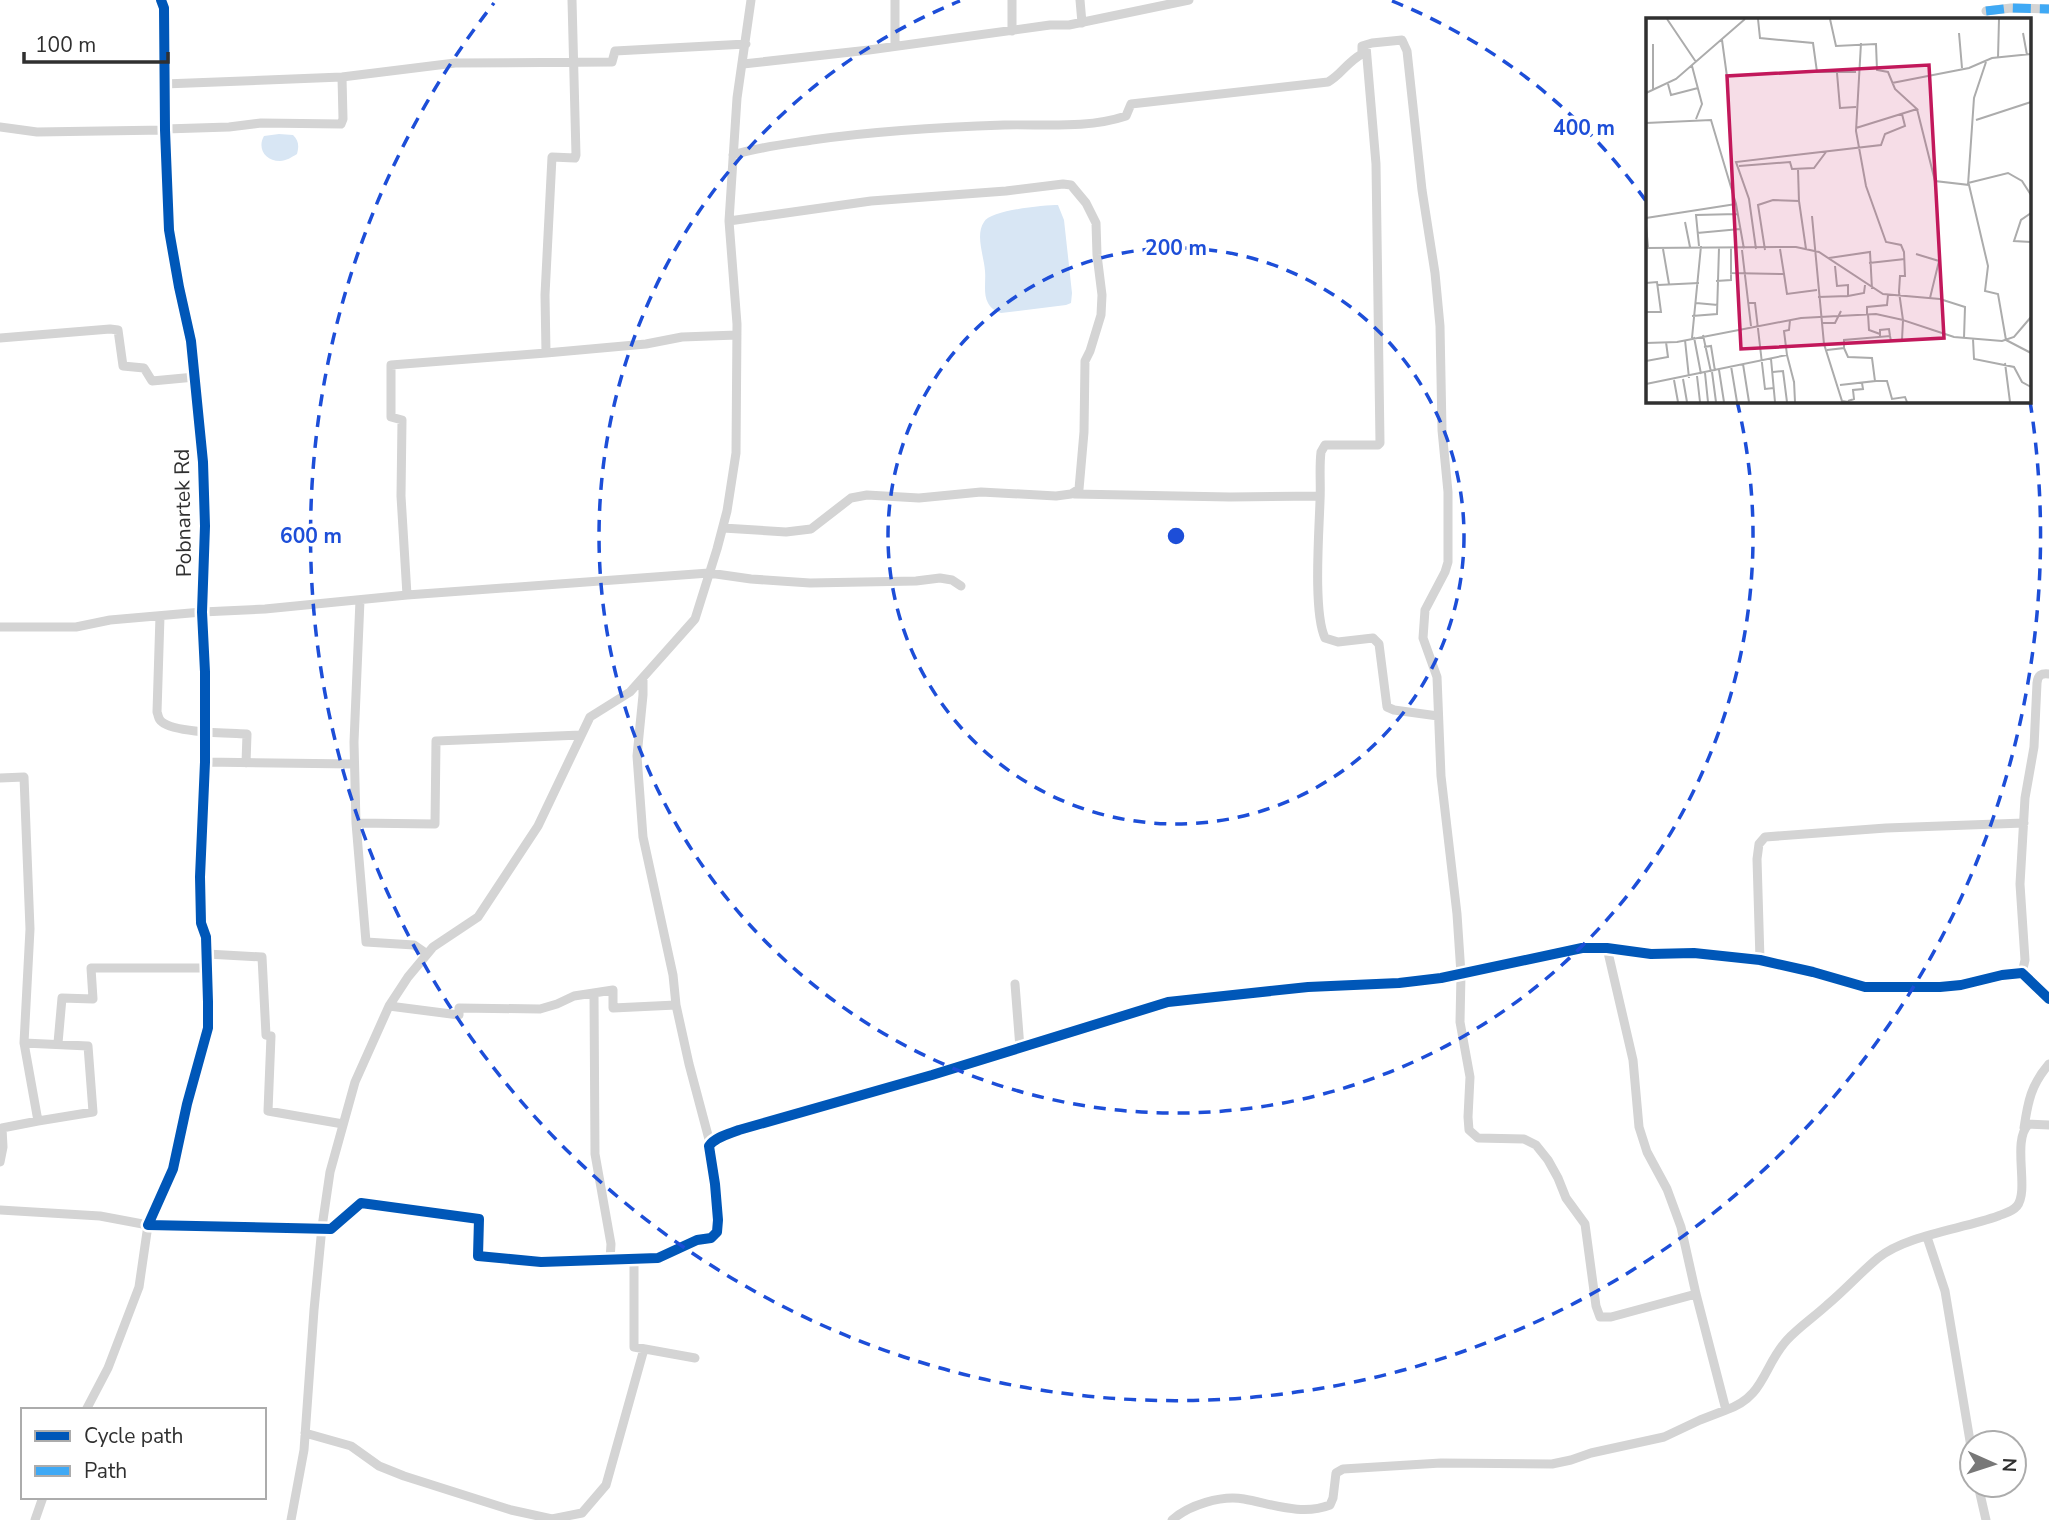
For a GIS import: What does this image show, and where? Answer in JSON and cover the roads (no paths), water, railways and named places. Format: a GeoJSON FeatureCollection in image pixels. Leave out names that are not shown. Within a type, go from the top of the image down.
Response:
{"type":"FeatureCollection","features":[{"type":"Feature","properties":{"kind":"street","name":"Pobnartek Rd"},"geometry":{"type":"LineString","coordinates":[[87,1408],[108,1368],[139,1287],[148,1225],[173,1169],[208,1028],[207,954],[206,937],[201,923],[200,877],[205,762],[203,462],[191,341],[169,230],[164,8],[161,0]]}},
{"type":"Feature","properties":{"kind":"street"},"geometry":{"type":"LineString","coordinates":[[546,353],[545,283],[552,157],[575,158],[576,155],[572,0]]}},
{"type":"Feature","properties":{"kind":"street"},"geometry":{"type":"LineString","coordinates":[[291,1520],[304,1450],[322,1227],[330,1172],[355,1082],[389,1006],[408,977],[433,947],[478,917],[538,826],[590,717],[629,692],[695,619],[723,528],[736,453],[737,335],[729,221],[737,98],[751,0]]}},
{"type":"Feature","properties":{"kind":"street"},"geometry":{"type":"LineString","coordinates":[[895,0],[895,46]]}},
{"type":"Feature","properties":{"kind":"street"},"geometry":{"type":"LineString","coordinates":[[1012,0],[1012,31]]}},
{"type":"Feature","properties":{"kind":"street"},"geometry":{"type":"LineString","coordinates":[[1080,0],[1082,23]]}},
{"type":"Feature","properties":{"kind":"street"},"geometry":{"type":"LineString","coordinates":[[743,64],[1082,23],[1189,0]]}},
{"type":"Feature","properties":{"kind":"street"},"geometry":{"type":"LineString","coordinates":[[1986,11],[2011,8],[2049,9]]}},
{"type":"Feature","properties":{"kind":"street"},"geometry":{"type":"LineString","coordinates":[[733,155],[778,145],[872,132],[931,127],[1068,125],[1095,122],[1126,116],[1131,104],[1328,82],[1353,58],[1362,54],[1362,46],[1399,39],[1405,45],[1440,326],[1442,430],[1448,492],[1448,553],[1445,572],[1425,610],[1423,638],[1437,677],[1441,776],[1457,914],[1461,974],[1460,1021],[1469,1071],[1469,1130],[1478,1138],[1524,1139],[1536,1144],[1548,1160],[1566,1198],[1585,1224],[1599,1316],[1607,1318],[1696,1294]]}},
{"type":"Feature","properties":{"kind":"street"},"geometry":{"type":"LineString","coordinates":[[164,84],[342,77],[455,63],[612,62],[616,51],[746,44]]}},
{"type":"Feature","properties":{"kind":"street"},"geometry":{"type":"LineString","coordinates":[[1366,45],[1376,164],[1380,443],[1323,447],[1318,565],[1320,617],[1325,638],[1338,642],[1373,638],[1379,644],[1387,707],[1438,716]]}},
{"type":"Feature","properties":{"kind":"street"},"geometry":{"type":"LineString","coordinates":[[0,127],[37,132],[229,127],[261,123],[341,124],[342,77]]}},
{"type":"Feature","properties":{"kind":"street"},"geometry":{"type":"LineString","coordinates":[[729,221],[871,201],[1071,185],[1080,194],[1096,223],[1102,295],[1101,315],[1085,361],[1081,480],[1079,489],[1071,494]]}},
{"type":"Feature","properties":{"kind":"street"},"geometry":{"type":"LineString","coordinates":[[0,338],[118,330],[122,366],[144,368],[152,381],[195,377]]}},
{"type":"Feature","properties":{"kind":"street"},"geometry":{"type":"LineString","coordinates":[[407,595],[401,496],[402,420],[391,417],[391,365],[646,344],[682,337],[737,335]]}},
{"type":"Feature","properties":{"kind":"street"},"geometry":{"type":"LineString","coordinates":[[723,528],[786,532],[811,529],[851,498],[867,495],[919,498],[981,492],[1028,495],[1320,496]]}},
{"type":"Feature","properties":{"kind":"street"},"geometry":{"type":"LineString","coordinates":[[0,627],[76,627],[110,620],[202,612],[709,573],[810,583],[940,578],[952,580],[961,586]]}},
{"type":"Feature","properties":{"kind":"street"},"geometry":{"type":"LineString","coordinates":[[359,600],[354,764],[366,942],[414,945],[427,954]]}},
{"type":"Feature","properties":{"kind":"street"},"geometry":{"type":"LineString","coordinates":[[160,616],[159,717],[171,727],[247,734],[246,763]]}},
{"type":"Feature","properties":{"kind":"street"},"geometry":{"type":"LineString","coordinates":[[2022,972],[2025,960],[2020,884],[2027,782],[2034,747],[2036,683],[2039,675],[2049,674]]}},
{"type":"Feature","properties":{"kind":"street"},"geometry":{"type":"LineString","coordinates":[[0,1210],[100,1216],[148,1225],[331,1229],[361,1203],[480,1219],[478,1256],[541,1262],[658,1258],[697,1240],[715,1236],[718,1213],[708,1149],[710,1143],[676,1005],[673,975],[643,837],[637,756],[643,678]]}},
{"type":"Feature","properties":{"kind":"street"},"geometry":{"type":"LineString","coordinates":[[356,823],[435,824],[436,741],[581,735]]}},
{"type":"Feature","properties":{"kind":"street"},"geometry":{"type":"LineString","coordinates":[[205,762],[354,764]]}},
{"type":"Feature","properties":{"kind":"street"},"geometry":{"type":"LineString","coordinates":[[0,778],[24,777],[30,929],[24,1043],[38,1121]]}},
{"type":"Feature","properties":{"kind":"street"},"geometry":{"type":"LineString","coordinates":[[1760,960],[1757,859],[1759,844],[1765,837],[1886,828],[2024,823]]}},
{"type":"Feature","properties":{"kind":"street"},"geometry":{"type":"LineString","coordinates":[[710,1143],[739,1130],[1168,1002],[1308,987],[1399,983],[1461,974],[1569,950],[1607,948],[1651,954],[1694,953],[1760,960],[1864,987],[1950,986],[2022,972]]}},
{"type":"Feature","properties":{"kind":"street"},"geometry":{"type":"LineString","coordinates":[[1607,948],[1633,1060],[1639,1127],[1647,1152],[1667,1189],[1681,1227],[1726,1410]]}},
{"type":"Feature","properties":{"kind":"street"},"geometry":{"type":"LineString","coordinates":[[207,954],[262,957],[266,1035],[271,1036],[268,1111],[343,1124]]}},
{"type":"Feature","properties":{"kind":"street"},"geometry":{"type":"LineString","coordinates":[[58,1043],[62,998],[93,999],[91,968],[207,968]]}},
{"type":"Feature","properties":{"kind":"street"},"geometry":{"type":"LineString","coordinates":[[2022,972],[2049,999]]}},
{"type":"Feature","properties":{"kind":"street"},"geometry":{"type":"LineString","coordinates":[[1015,984],[1020,1048]]}},
{"type":"Feature","properties":{"kind":"street"},"geometry":{"type":"LineString","coordinates":[[389,1006],[459,1015],[459,1008],[540,1009],[574,996],[613,990],[614,1008],[676,1005]]}},
{"type":"Feature","properties":{"kind":"street"},"geometry":{"type":"LineString","coordinates":[[594,993],[595,1154],[611,1244],[610,1260]]}},
{"type":"Feature","properties":{"kind":"street"},"geometry":{"type":"LineString","coordinates":[[0,1162],[3,1147],[2,1128],[93,1112],[88,1046],[24,1043]]}},
{"type":"Feature","properties":{"kind":"street"},"geometry":{"type":"LineString","coordinates":[[1172,1520],[1205,1503],[1239,1498],[1290,1509],[1323,1508],[1330,1505],[1336,1473],[1343,1469],[1441,1463],[1539,1465],[1572,1460],[1591,1453],[1664,1437],[1743,1403],[1756,1392],[1786,1340],[1879,1258],[1899,1245],[1985,1221],[2013,1210],[2021,1195],[2021,1157],[2031,1091],[2049,1064]]}},
{"type":"Feature","properties":{"kind":"street"},"geometry":{"type":"LineString","coordinates":[[2024,1130],[2029,1124],[2049,1125]]}},
{"type":"Feature","properties":{"kind":"street"},"geometry":{"type":"LineString","coordinates":[[1927,1237],[1945,1291],[1968,1429]]}},
{"type":"Feature","properties":{"kind":"street"},"geometry":{"type":"LineString","coordinates":[[634,1259],[634,1347],[695,1358]]}},
{"type":"Feature","properties":{"kind":"street"},"geometry":{"type":"LineString","coordinates":[[305,1433],[351,1446],[379,1466],[404,1476],[510,1510],[552,1520],[582,1513],[606,1485],[644,1349]]}},
{"type":"Feature","properties":{"kind":"street"},"geometry":{"type":"LineString","coordinates":[[35,1520],[42,1499]]}},
{"type":"Feature","properties":{"kind":"street"},"geometry":{"type":"LineString","coordinates":[[1981,1499],[1986,1520]]}},
{"type":"Feature","properties":{"kind":"water"},"geometry":{"type":"Polygon","coordinates":[[[293,135],[296,139],[297,154],[287,160],[270,159],[262,149],[264,136],[293,135]]]}},
{"type":"Feature","properties":{"kind":"water"},"geometry":{"type":"Polygon","coordinates":[[[1058,205],[1064,220],[1071,303],[1001,313],[994,310],[986,299],[980,239],[984,222],[1007,211],[1058,205]]]}}]}
